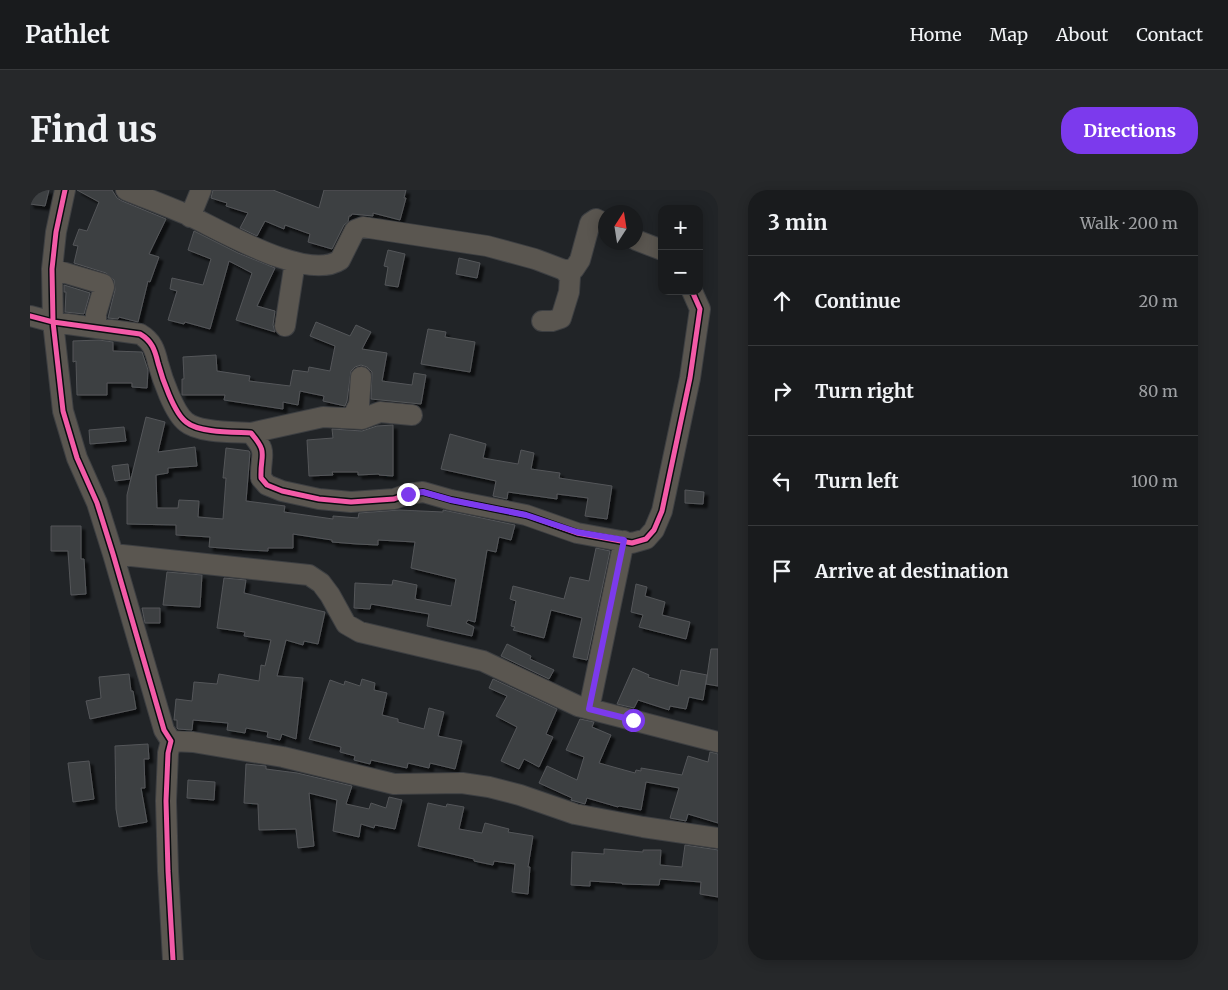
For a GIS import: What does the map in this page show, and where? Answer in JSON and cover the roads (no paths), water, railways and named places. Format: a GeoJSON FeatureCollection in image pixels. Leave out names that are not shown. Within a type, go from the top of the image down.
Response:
{"type":"FeatureCollection","features":[{"type":"Feature","properties":{"kind":"street"},"geometry":{"type":"LineString","coordinates":[[64,190],[56,232],[52,269],[53,322],[59,383],[68,433],[97,504],[114,554],[164,730],[171,742],[168,753],[166,801],[173,960]]}},
{"type":"Feature","properties":{"kind":"street"},"geometry":{"type":"LineString","coordinates":[[126,190],[190,217],[239,241],[295,262],[325,266],[336,263],[343,256],[355,230],[363,227],[487,246],[535,259],[564,270],[574,269],[580,260],[590,223],[598,221]]}},
{"type":"Feature","properties":{"kind":"street"},"geometry":{"type":"LineString","coordinates":[[190,217],[200,190]]}},
{"type":"Feature","properties":{"kind":"street"},"geometry":{"type":"LineString","coordinates":[[643,243],[658,248]]}},
{"type":"Feature","properties":{"kind":"street"},"geometry":{"type":"LineString","coordinates":[[285,326],[295,262]]}},
{"type":"Feature","properties":{"kind":"street"},"geometry":{"type":"LineString","coordinates":[[52,269],[103,284],[96,314],[96,328]]}},
{"type":"Feature","properties":{"kind":"street"},"geometry":{"type":"LineString","coordinates":[[542,321],[552,321],[561,318],[569,292],[570,277],[564,270]]}},
{"type":"Feature","properties":{"kind":"street"},"geometry":{"type":"LineString","coordinates":[[251,433],[264,451],[260,467],[261,478],[268,486],[282,491],[320,499],[351,502],[394,500],[408,494],[423,492],[451,500],[526,515],[577,532],[632,543],[646,539],[654,530],[662,511],[690,378],[700,309],[694,295]]}},
{"type":"Feature","properties":{"kind":"street"},"geometry":{"type":"LineString","coordinates":[[30,316],[53,322],[140,334],[149,340],[173,402],[186,423],[196,427],[218,431],[251,433],[323,417],[362,419],[380,412],[412,416]]}},
{"type":"Feature","properties":{"kind":"street"},"geometry":{"type":"LineString","coordinates":[[352,418],[359,404],[361,377]]}},
{"type":"Feature","properties":{"kind":"street"},"geometry":{"type":"LineString","coordinates":[[589,709],[624,540]]}},
{"type":"Feature","properties":{"kind":"street"},"geometry":{"type":"LineString","coordinates":[[114,554],[309,575],[321,583],[346,624],[360,632],[483,661],[578,706],[718,742]]}},
{"type":"Feature","properties":{"kind":"street"},"geometry":{"type":"LineString","coordinates":[[171,742],[193,742],[283,757],[394,784],[462,783],[490,787],[575,814],[670,832],[718,838]]}}]}
